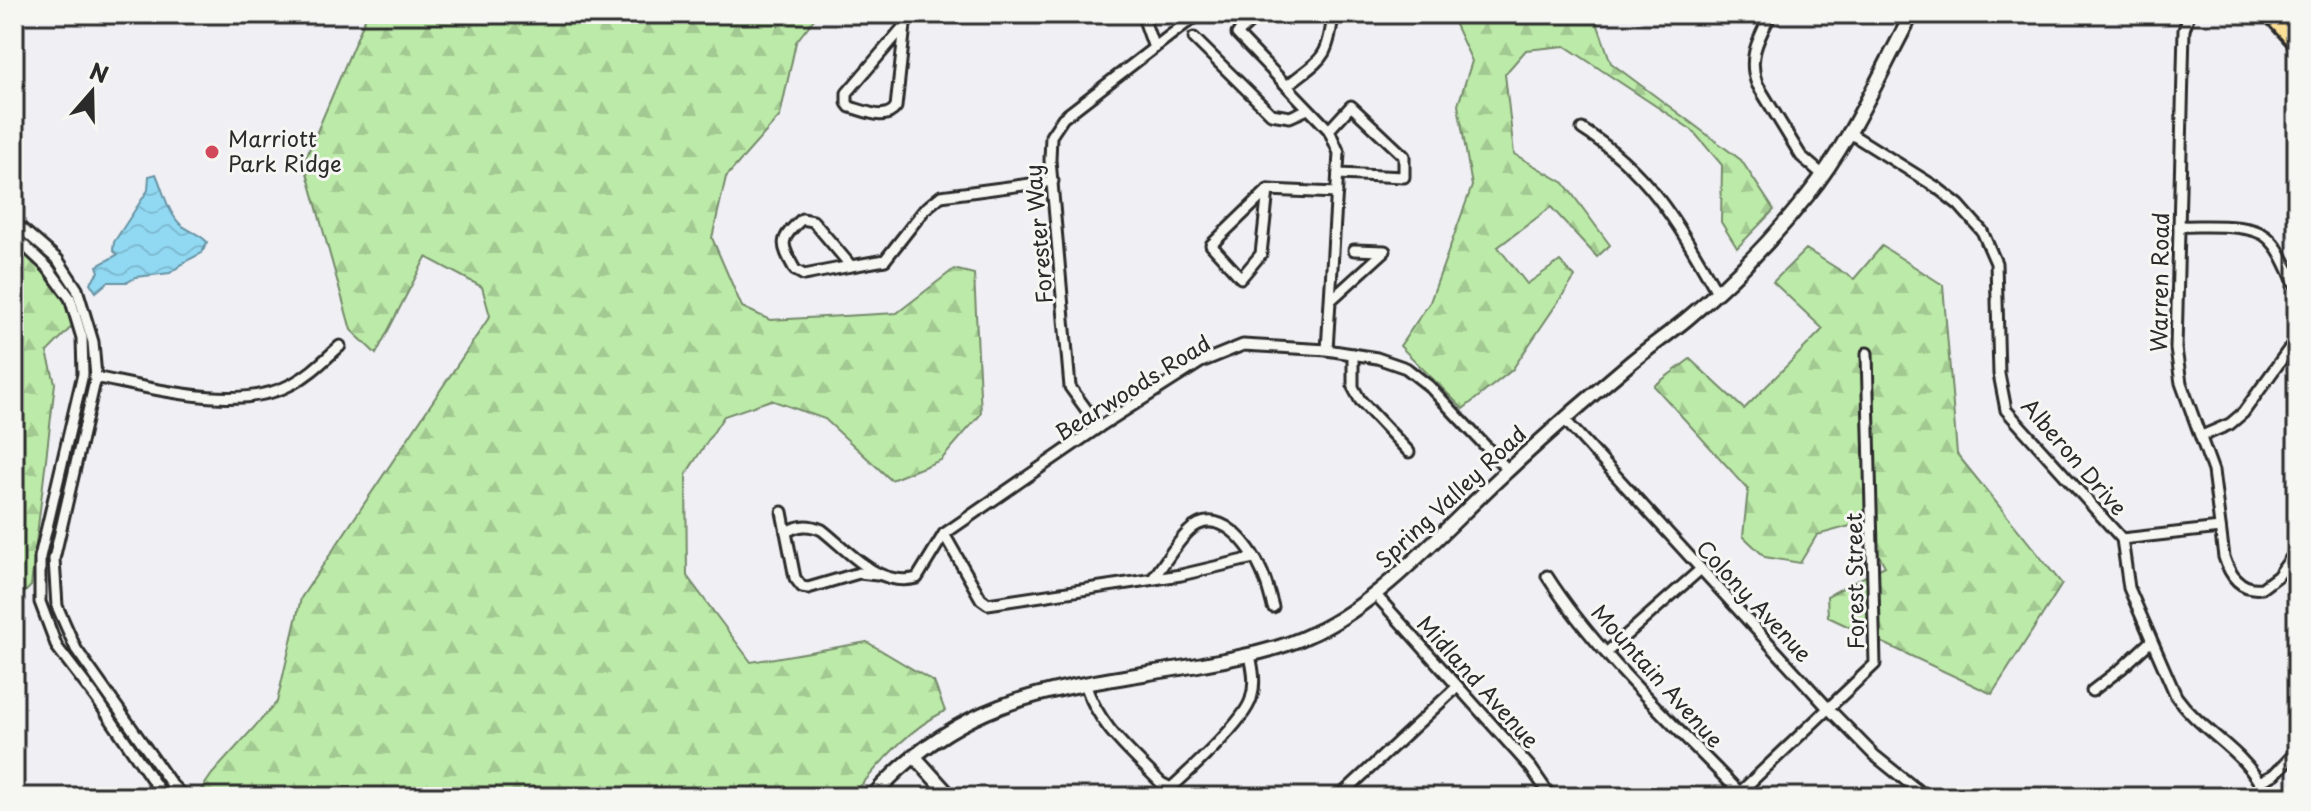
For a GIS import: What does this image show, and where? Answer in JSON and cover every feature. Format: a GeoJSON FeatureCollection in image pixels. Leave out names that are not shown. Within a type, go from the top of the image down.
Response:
{"type":"FeatureCollection","features":[{"type":"Feature","properties":{"kind":"main road"},"geometry":{"type":"LineString","coordinates":[[2270,14],[2297,44]]}},
{"type":"Feature","properties":{"kind":"street"},"geometry":{"type":"LineString","coordinates":[[905,25],[847,93],[845,98],[850,107],[882,115],[893,112],[908,14]]}},
{"type":"Feature","properties":{"kind":"street"},"geometry":{"type":"LineString","coordinates":[[1142,14],[1154,48]]}},
{"type":"Feature","properties":{"kind":"street","name":"Forester Way"},"geometry":{"type":"LineString","coordinates":[[1099,427],[1070,387],[1049,148],[1056,126],[1194,18],[1213,14],[1236,21],[1243,28]]}},
{"type":"Feature","properties":{"kind":"street"},"geometry":{"type":"LineString","coordinates":[[1254,14],[1237,34],[1329,130],[1339,153],[1327,350]]}},
{"type":"Feature","properties":{"kind":"street"},"geometry":{"type":"LineString","coordinates":[[1287,86],[1328,49],[1333,14]]}},
{"type":"Feature","properties":{"kind":"street"},"geometry":{"type":"LineString","coordinates":[[1771,14],[1756,44],[1753,71],[1757,84],[1801,156],[1823,175]]}},
{"type":"Feature","properties":{"kind":"street","name":"Spring Valley Road"},"geometry":{"type":"LineString","coordinates":[[872,797],[890,776],[945,732],[997,706],[1085,684],[1250,655],[1317,633],[1375,594],[1508,470],[1717,292],[1792,213],[1823,175],[1912,14]]}},
{"type":"Feature","properties":{"kind":"street","name":"Warren Road"},"geometry":{"type":"LineString","coordinates":[[2189,14],[2184,30],[2176,360],[2181,383],[2213,471],[2224,557],[2229,571],[2244,586],[2256,589],[2268,586],[2297,550]]}},
{"type":"Feature","properties":{"kind":"street"},"geometry":{"type":"LineString","coordinates":[[1194,38],[1271,114],[1290,117],[1308,109]]}},
{"type":"Feature","properties":{"kind":"street"},"geometry":{"type":"LineString","coordinates":[[1329,130],[1351,106],[1404,156],[1404,177],[1338,174]]}},
{"type":"Feature","properties":{"kind":"street"},"geometry":{"type":"LineString","coordinates":[[1582,129],[1617,152],[1652,189],[1671,213],[1717,292]]}},
{"type":"Feature","properties":{"kind":"street","name":"Alberon Drive"},"geometry":{"type":"LineString","coordinates":[[1848,132],[1936,187],[1966,211],[1982,231],[1996,263],[1999,374],[2006,410],[2122,539],[2129,588],[2176,696],[2185,709],[2246,762],[2259,782],[2275,774],[2297,751]]}},
{"type":"Feature","properties":{"kind":"street"},"geometry":{"type":"LineString","coordinates":[[851,266],[813,221],[802,219],[783,239],[793,268],[799,274],[851,266],[885,260],[925,209],[941,196],[1053,181]]}},
{"type":"Feature","properties":{"kind":"street"},"geometry":{"type":"LineString","coordinates":[[1268,190],[1261,254],[1241,278],[1211,245],[1268,190],[1337,193]]}},
{"type":"Feature","properties":{"kind":"street"},"geometry":{"type":"LineString","coordinates":[[14,222],[57,258],[77,289],[93,342],[96,377],[54,559],[57,606],[76,649],[172,785],[184,797]]}},
{"type":"Feature","properties":{"kind":"street"},"geometry":{"type":"LineString","coordinates":[[2179,226],[2247,229],[2262,233],[2274,243],[2297,288]]}},
{"type":"Feature","properties":{"kind":"street"},"geometry":{"type":"LineString","coordinates":[[14,236],[48,268],[70,298],[82,338],[83,374],[40,557],[40,602],[57,647],[164,797]]}},
{"type":"Feature","properties":{"kind":"street"},"geometry":{"type":"LineString","coordinates":[[1331,300],[1385,251],[1354,250]]}},
{"type":"Feature","properties":{"kind":"street"},"geometry":{"type":"LineString","coordinates":[[2202,436],[2236,420],[2297,338]]}},
{"type":"Feature","properties":{"kind":"street","name":"Bearwoods Road"},"geometry":{"type":"LineString","coordinates":[[782,512],[795,578],[802,587],[808,588],[859,573],[896,581],[917,578],[944,534],[1099,427],[1201,362],[1243,345],[1327,350],[1406,368],[1429,386],[1508,470]]}},
{"type":"Feature","properties":{"kind":"street"},"geometry":{"type":"LineString","coordinates":[[83,374],[224,398],[250,398],[278,391],[294,383],[323,363],[340,346]]}},
{"type":"Feature","properties":{"kind":"street","name":"Forest Street"},"geometry":{"type":"LineString","coordinates":[[1740,796],[1827,707],[1875,664],[1867,353]]}},
{"type":"Feature","properties":{"kind":"street"},"geometry":{"type":"LineString","coordinates":[[1353,354],[1353,387],[1360,400],[1409,452]]}},
{"type":"Feature","properties":{"kind":"street","name":"Colony Avenue"},"geometry":{"type":"LineString","coordinates":[[1565,420],[1827,707],[1874,755],[1926,797]]}},
{"type":"Feature","properties":{"kind":"street"},"geometry":{"type":"LineString","coordinates":[[1154,577],[1190,529],[1211,520],[1229,527],[1261,569],[1273,607]]}},
{"type":"Feature","properties":{"kind":"street"},"geometry":{"type":"LineString","coordinates":[[786,532],[804,526],[822,530],[877,575]]}},
{"type":"Feature","properties":{"kind":"street"},"geometry":{"type":"LineString","coordinates":[[2122,539],[2220,528]]}},
{"type":"Feature","properties":{"kind":"street"},"geometry":{"type":"LineString","coordinates":[[944,534],[981,599],[988,604],[1219,568],[1253,558]]}},
{"type":"Feature","properties":{"kind":"street"},"geometry":{"type":"LineString","coordinates":[[1607,652],[1701,569]]}},
{"type":"Feature","properties":{"kind":"street","name":"Mountain Avenue"},"geometry":{"type":"LineString","coordinates":[[1547,576],[1607,652],[1740,796]]}},
{"type":"Feature","properties":{"kind":"street","name":"Midland Avenue"},"geometry":{"type":"LineString","coordinates":[[1375,594],[1531,768],[1551,797]]}},
{"type":"Feature","properties":{"kind":"street"},"geometry":{"type":"LineString","coordinates":[[2092,691],[2151,641]]}},
{"type":"Feature","properties":{"kind":"street"},"geometry":{"type":"LineString","coordinates":[[1161,797],[1243,718],[1252,699],[1254,685],[1250,655]]}},
{"type":"Feature","properties":{"kind":"street"},"geometry":{"type":"LineString","coordinates":[[1085,684],[1094,710],[1103,723],[1161,783],[1180,797]]}},
{"type":"Feature","properties":{"kind":"street"},"geometry":{"type":"LineString","coordinates":[[1339,797],[1457,687]]}},
{"type":"Feature","properties":{"kind":"street"},"geometry":{"type":"LineString","coordinates":[[914,756],[951,797]]}},
{"type":"Feature","properties":{"kind":"green space"},"geometry":{"type":"Polygon","coordinates":[[[367,14],[818,14],[796,42],[780,116],[726,177],[712,238],[742,307],[770,320],[897,313],[954,269],[974,274],[981,414],[941,460],[891,480],[825,419],[771,400],[724,416],[686,474],[687,576],[751,662],[867,642],[934,682],[945,711],[905,738],[851,797],[196,797],[212,774],[277,702],[301,598],[490,316],[482,287],[426,257],[376,354],[351,330],[304,162],[367,14]]]}},
{"type":"Feature","properties":{"kind":"green space"},"geometry":{"type":"Polygon","coordinates":[[[1450,14],[1594,14],[1611,63],[1741,160],[1774,210],[1737,248],[1721,222],[1722,165],[1692,130],[1565,46],[1526,50],[1505,74],[1514,154],[1564,183],[1610,245],[1597,257],[1551,207],[1498,247],[1527,284],[1560,261],[1575,277],[1512,370],[1463,409],[1400,346],[1430,302],[1472,186],[1458,105],[1472,61],[1450,14]]]}},
{"type":"Feature","properties":{"kind":"green space"},"geometry":{"type":"Polygon","coordinates":[[[14,238],[57,272],[83,315],[47,352],[55,383],[31,586],[14,603],[14,238]]]}},
{"type":"Feature","properties":{"kind":"green space"},"geometry":{"type":"Polygon","coordinates":[[[1882,246],[1943,285],[1957,454],[2062,584],[1992,694],[1828,617],[1827,596],[1885,566],[1861,523],[1817,535],[1800,563],[1765,557],[1743,536],[1748,489],[1654,386],[1690,359],[1744,409],[1823,329],[1773,282],[1806,249],[1854,279],[1882,246]]]}},
{"type":"Feature","properties":{"kind":"water"},"geometry":{"type":"Polygon","coordinates":[[[156,174],[175,218],[207,242],[202,253],[170,273],[136,277],[128,282],[108,282],[96,292],[90,283],[99,272],[97,266],[117,255],[113,250],[114,242],[148,190],[149,176],[156,174]]]}},
{"type":"Feature","properties":{"kind":"place","name":"Marriott Park Ridge"},"geometry":{"type":"Point","coordinates":[212,152]}}]}
